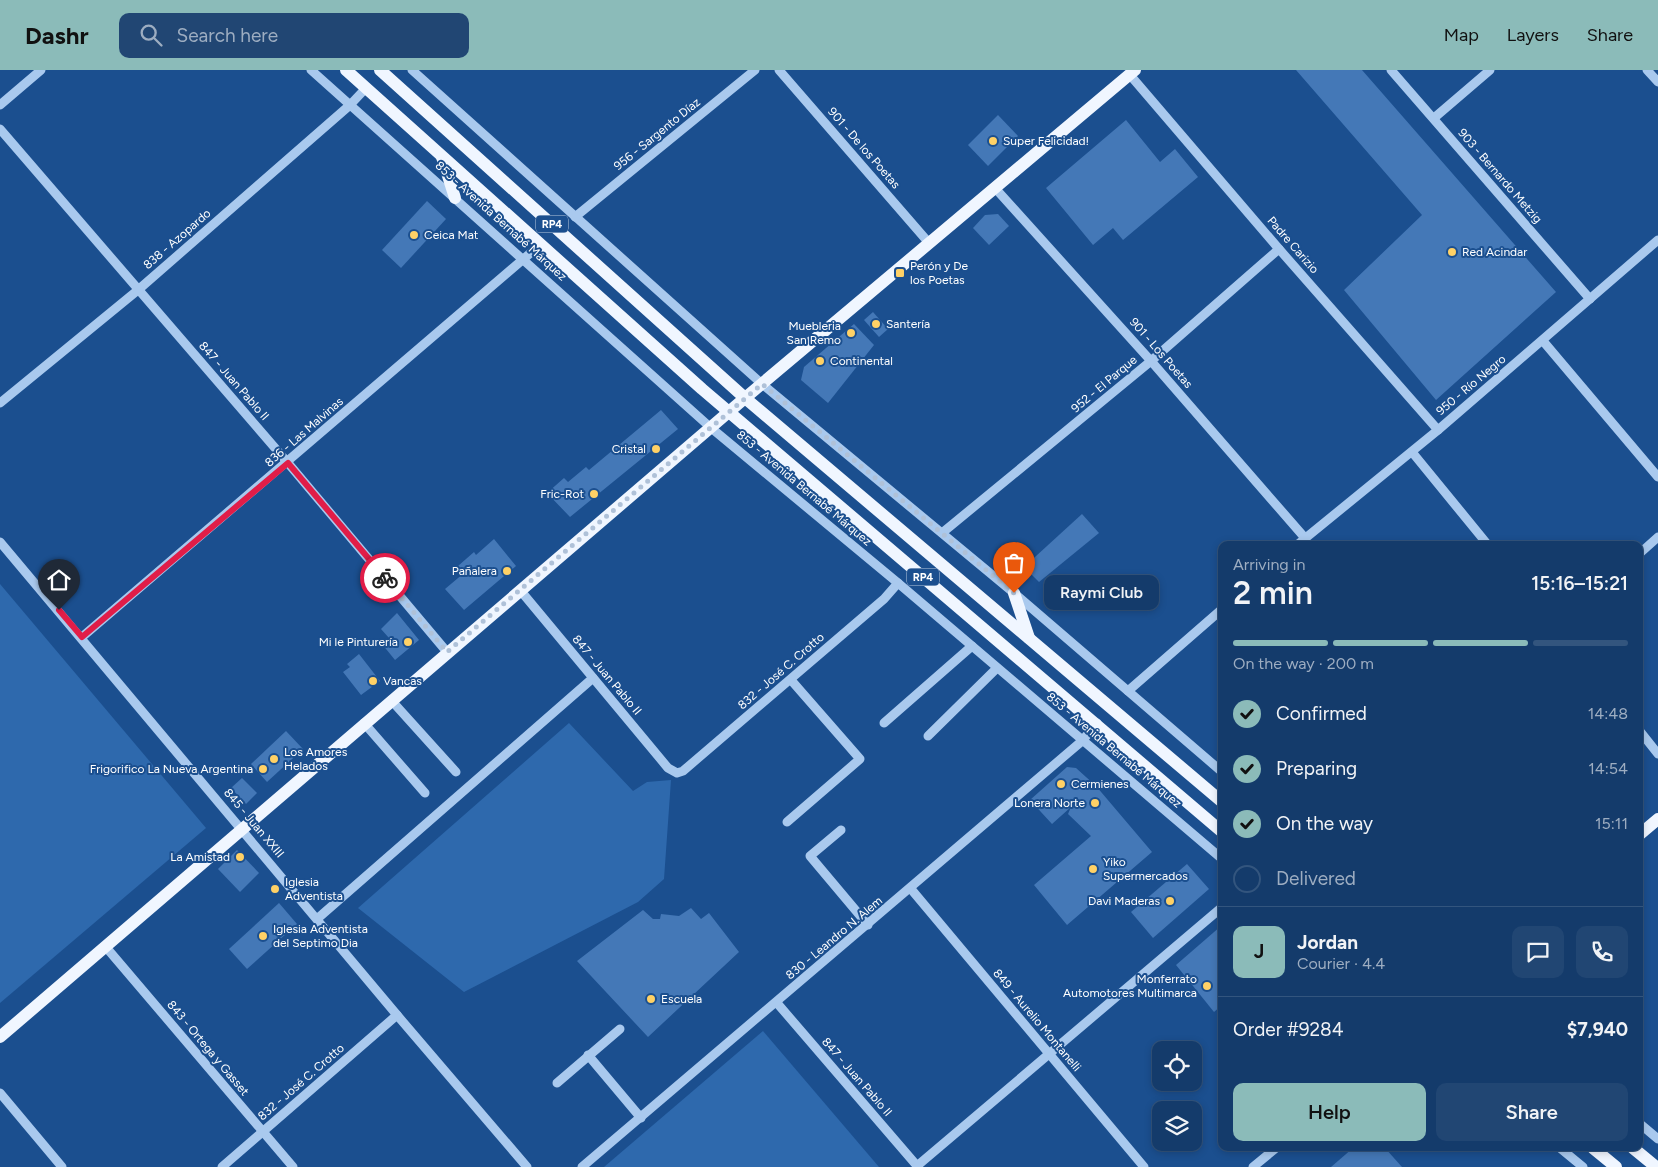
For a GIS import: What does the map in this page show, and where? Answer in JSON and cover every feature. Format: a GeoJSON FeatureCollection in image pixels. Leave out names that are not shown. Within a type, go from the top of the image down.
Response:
{"type":"FeatureCollection","features":[{"type":"Feature","properties":{"kind":"main road","name":"853 - Avenida Bernabé Márquez"},"geometry":{"type":"LineString","coordinates":[[346,70],[728,412],[1218,828]]}},
{"type":"Feature","properties":{"kind":"main road","name":"RP4"},"geometry":{"type":"LineString","coordinates":[[380,70],[745,398],[1218,798]]}},
{"type":"Feature","properties":{"kind":"main road"},"geometry":{"type":"LineString","coordinates":[[0,1037],[710,427],[1133,72]]}},
{"type":"Feature","properties":{"kind":"main road"},"geometry":{"type":"LineString","coordinates":[[442,157],[455,198]]}},
{"type":"Feature","properties":{"kind":"main road"},"geometry":{"type":"LineString","coordinates":[[1014,593],[1029,638]]}},
{"type":"Feature","properties":{"kind":"main road"},"geometry":{"type":"LineString","coordinates":[[1643,832],[1658,819]]}},
{"type":"Feature","properties":{"kind":"main road"},"geometry":{"type":"LineString","coordinates":[[1597,1151],[1616,1167]]}},
{"type":"Feature","properties":{"kind":"main road"},"geometry":{"type":"LineString","coordinates":[[1637,1151],[1656,1167]]}},
{"type":"Feature","properties":{"kind":"street"},"geometry":{"type":"LineString","coordinates":[[0,105],[41,70]]}},
{"type":"Feature","properties":{"kind":"street","name":"853 - Avenida Bernabé Márquez"},"geometry":{"type":"LineString","coordinates":[[311,70],[710,427],[898,583],[1218,855]]}},
{"type":"Feature","properties":{"kind":"street"},"geometry":{"type":"LineString","coordinates":[[412,70],[762,384],[1014,593],[1218,768]]}},
{"type":"Feature","properties":{"kind":"street","name":"956 - Sargento Díaz"},"geometry":{"type":"LineString","coordinates":[[575,217],[755,70]]}},
{"type":"Feature","properties":{"kind":"street","name":"901 - De los Poetas"},"geometry":{"type":"LineString","coordinates":[[779,70],[929,243]]}},
{"type":"Feature","properties":{"kind":"street","name":"903 - Bernardo Metzig"},"geometry":{"type":"LineString","coordinates":[[1391,70],[1590,299]]}},
{"type":"Feature","properties":{"kind":"street"},"geometry":{"type":"LineString","coordinates":[[1434,118],[1490,70]]}},
{"type":"Feature","properties":{"kind":"street"},"geometry":{"type":"LineString","coordinates":[[1647,70],[1658,82]]}},
{"type":"Feature","properties":{"kind":"street","name":"Padre Carizio"},"geometry":{"type":"LineString","coordinates":[[1133,72],[1279,249],[1438,430]]}},
{"type":"Feature","properties":{"kind":"street","name":"838 - Azopardo"},"geometry":{"type":"LineString","coordinates":[[0,403],[138,290],[350,105],[366,88]]}},
{"type":"Feature","properties":{"kind":"street","name":"847 - Juan Pablo II"},"geometry":{"type":"LineString","coordinates":[[0,129],[288,463],[447,652]]}},
{"type":"Feature","properties":{"kind":"street","name":"901 - Los Poetas"},"geometry":{"type":"LineString","coordinates":[[995,188],[1151,361],[1305,538]]}},
{"type":"Feature","properties":{"kind":"street","name":"950 - Río Negro"},"geometry":{"type":"LineString","coordinates":[[1302,541],[1412,452],[1658,240]]}},
{"type":"Feature","properties":{"kind":"street","name":"836 - Las Malvinas"},"geometry":{"type":"LineString","coordinates":[[82,637],[288,463],[541,244]]}},
{"type":"Feature","properties":{"kind":"street","name":"952 - El Parque"},"geometry":{"type":"LineString","coordinates":[[942,534],[1151,361],[1279,249]]}},
{"type":"Feature","properties":{"kind":"street"},"geometry":{"type":"LineString","coordinates":[[1543,341],[1658,477]]}},
{"type":"Feature","properties":{"kind":"street"},"geometry":{"type":"LineString","coordinates":[[1412,452],[1485,541]]}},
{"type":"Feature","properties":{"kind":"street"},"geometry":{"type":"LineString","coordinates":[[1643,550],[1658,537]]}},
{"type":"Feature","properties":{"kind":"street","name":"845 - Juan XXIII"},"geometry":{"type":"LineString","coordinates":[[0,542],[82,637],[397,1015],[528,1167]]}},
{"type":"Feature","properties":{"kind":"street","name":"832 - José C. Crotto"},"geometry":{"type":"LineString","coordinates":[[677,773],[683,771],[791,680],[884,599],[898,583]]}},
{"type":"Feature","properties":{"kind":"street","name":"847 - Juan Pablo II"},"geometry":{"type":"LineString","coordinates":[[520,590],[668,768],[677,773]]}},
{"type":"Feature","properties":{"kind":"street"},"geometry":{"type":"LineString","coordinates":[[1128,691],[1218,613]]}},
{"type":"Feature","properties":{"kind":"street"},"geometry":{"type":"LineString","coordinates":[[884,723],[972,646]]}},
{"type":"Feature","properties":{"kind":"street"},"geometry":{"type":"LineString","coordinates":[[928,736],[997,668]]}},
{"type":"Feature","properties":{"kind":"street"},"geometry":{"type":"LineString","coordinates":[[318,919],[593,678]]}},
{"type":"Feature","properties":{"kind":"street"},"geometry":{"type":"LineString","coordinates":[[787,822],[860,758],[791,680]]}},
{"type":"Feature","properties":{"kind":"street"},"geometry":{"type":"LineString","coordinates":[[391,700],[456,772]]}},
{"type":"Feature","properties":{"kind":"street"},"geometry":{"type":"LineString","coordinates":[[364,723],[425,793]]}},
{"type":"Feature","properties":{"kind":"street","name":"830 - Leandro N. Alem"},"geometry":{"type":"LineString","coordinates":[[582,1167],[911,889],[1082,741],[1096,723]]}},
{"type":"Feature","properties":{"kind":"street"},"geometry":{"type":"LineString","coordinates":[[1643,735],[1658,754]]}},
{"type":"Feature","properties":{"kind":"street"},"geometry":{"type":"LineString","coordinates":[[840,830],[810,856],[868,925]]}},
{"type":"Feature","properties":{"kind":"street","name":"849 - Aurelio Montanelli"},"geometry":{"type":"LineString","coordinates":[[911,889],[1144,1167]]}},
{"type":"Feature","properties":{"kind":"street"},"geometry":{"type":"LineString","coordinates":[[918,1166],[1218,911]]}},
{"type":"Feature","properties":{"kind":"street","name":"843 - Ortega y Gasset"},"geometry":{"type":"LineString","coordinates":[[105,946],[293,1167]]}},
{"type":"Feature","properties":{"kind":"street","name":"847 - Juan Pablo II"},"geometry":{"type":"LineString","coordinates":[[777,1003],[918,1166]]}},
{"type":"Feature","properties":{"kind":"street","name":"832 - José C. Crotto"},"geometry":{"type":"LineString","coordinates":[[222,1167],[397,1015]]}},
{"type":"Feature","properties":{"kind":"street"},"geometry":{"type":"LineString","coordinates":[[557,1083],[620,1029]]}},
{"type":"Feature","properties":{"kind":"street"},"geometry":{"type":"LineString","coordinates":[[588,1055],[641,1118]]}},
{"type":"Feature","properties":{"kind":"street"},"geometry":{"type":"LineString","coordinates":[[0,1093],[62,1167]]}},
{"type":"Feature","properties":{"kind":"street"},"geometry":{"type":"LineString","coordinates":[[1643,1126],[1658,1139]]}},
{"type":"Feature","properties":{"kind":"street"},"geometry":{"type":"LineString","coordinates":[[1253,1167],[1272,1151]]}},
{"type":"Feature","properties":{"kind":"street"},"geometry":{"type":"LineString","coordinates":[[1564,1151],[1583,1167]]}},
{"type":"Feature","properties":{"kind":"shaded area"},"geometry":{"type":"Polygon","coordinates":[[[0,584],[206,828],[0,1003],[0,584]]]}},
{"type":"Feature","properties":{"kind":"shaded area"},"geometry":{"type":"Polygon","coordinates":[[[569,723],[633,791],[647,782],[671,780],[664,879],[638,902],[464,992],[358,908],[569,723]]]}},
{"type":"Feature","properties":{"kind":"shaded area"},"geometry":{"type":"Polygon","coordinates":[[[763,1031],[879,1167],[604,1167],[763,1031]]]}},
{"type":"Feature","properties":{"kind":"building","name":"Red Acindar"},"geometry":{"type":"Polygon","coordinates":[[[1296,70],[1362,70],[1556,292],[1436,400],[1344,290],[1422,215],[1296,70]]]}},
{"type":"Feature","properties":{"kind":"building","name":"Super Felicidad!"},"geometry":{"type":"Polygon","coordinates":[[[998,115],[1018,136],[988,166],[968,145],[998,115]]]}},
{"type":"Feature","properties":{"kind":"building"},"geometry":{"type":"Polygon","coordinates":[[[1126,120],[1160,162],[1175,149],[1198,177],[1123,240],[1113,228],[1093,245],[1046,188],[1126,120]]]}},
{"type":"Feature","properties":{"kind":"building","name":"Ceica Mat"},"geometry":{"type":"Polygon","coordinates":[[[427,201],[446,219],[401,268],[382,250],[427,201]]]}},
{"type":"Feature","properties":{"kind":"building"},"geometry":{"type":"Polygon","coordinates":[[[998,214],[1009,226],[989,245],[973,228],[985,215],[998,214]]]}},
{"type":"Feature","properties":{"kind":"building","name":"Santería"},"geometry":{"type":"Polygon","coordinates":[[[873,312],[888,329],[879,337],[864,320],[873,312]]]}},
{"type":"Feature","properties":{"kind":"building"},"geometry":{"type":"Polygon","coordinates":[[[854,324],[874,345],[828,403],[801,380],[804,367],[854,324]]]}},
{"type":"Feature","properties":{"kind":"building"},"geometry":{"type":"Polygon","coordinates":[[[661,410],[678,429],[570,517],[547,493],[564,478],[568,482],[586,467],[589,470],[661,410]]]}},
{"type":"Feature","properties":{"kind":"building"},"geometry":{"type":"Polygon","coordinates":[[[1082,514],[1099,533],[1039,582],[1024,567],[1082,514]]]}},
{"type":"Feature","properties":{"kind":"building"},"geometry":{"type":"Polygon","coordinates":[[[494,539],[516,566],[464,610],[445,589],[464,573],[458,566],[474,552],[476,555],[494,539]]]}},
{"type":"Feature","properties":{"kind":"building"},"geometry":{"type":"Polygon","coordinates":[[[397,613],[419,640],[395,660],[382,644],[389,638],[381,629],[397,613]]]}},
{"type":"Feature","properties":{"kind":"building"},"geometry":{"type":"Polygon","coordinates":[[[359,654],[380,681],[361,695],[343,672],[350,667],[347,664],[359,654]]]}},
{"type":"Feature","properties":{"kind":"building"},"geometry":{"type":"Polygon","coordinates":[[[286,731],[303,749],[267,782],[251,764],[286,731]]]}},
{"type":"Feature","properties":{"kind":"building","name":"Yiko Supermercados"},"geometry":{"type":"Polygon","coordinates":[[[1067,767],[1076,768],[1096,786],[1152,852],[1067,925],[1034,885],[1091,836],[1068,814],[1071,807],[1052,824],[1030,800],[1067,767]]]}},
{"type":"Feature","properties":{"kind":"building"},"geometry":{"type":"Polygon","coordinates":[[[242,778],[257,793],[246,804],[231,788],[242,778]]]}},
{"type":"Feature","properties":{"kind":"building"},"geometry":{"type":"Polygon","coordinates":[[[237,850],[259,873],[240,892],[218,869],[237,850]]]}},
{"type":"Feature","properties":{"kind":"building","name":"Davi Maderas"},"geometry":{"type":"Polygon","coordinates":[[[1187,864],[1209,889],[1153,938],[1131,912],[1187,864]]]}},
{"type":"Feature","properties":{"kind":"building","name":"Iglesia Adventista del Septimo Dia"},"geometry":{"type":"Polygon","coordinates":[[[279,903],[297,924],[247,969],[229,949],[279,903]]]}},
{"type":"Feature","properties":{"kind":"building","name":"Escuela"},"geometry":{"type":"Polygon","coordinates":[[[691,908],[701,919],[709,913],[739,952],[648,1037],[577,961],[643,910],[653,919],[660,919],[661,914],[679,916],[691,908]]]}},
{"type":"Feature","properties":{"kind":"building","name":"Monferrato Automotores Multimarca"},"geometry":{"type":"Polygon","coordinates":[[[1218,929],[1218,1009],[1214,1012],[1176,965],[1218,929]]]}},
{"type":"Feature","properties":{"kind":"building"},"geometry":{"type":"Polygon","coordinates":[[[1350,1151],[1388,1151],[1402,1167],[1331,1167],[1350,1151]]]}},
{"type":"Feature","properties":{"kind":"way so far"},"geometry":{"type":"LineString","coordinates":[[385,578],[447,652],[762,384],[1014,593]]}},
{"type":"Feature","properties":{"kind":"place","name":"Super Felicidad!"},"geometry":{"type":"Point","coordinates":[993,141]}},
{"type":"Feature","properties":{"kind":"place","name":"Ceica Mat"},"geometry":{"type":"Point","coordinates":[414,235]}},
{"type":"Feature","properties":{"kind":"place","name":"Red Acindar"},"geometry":{"type":"Point","coordinates":[1452,252]}},
{"type":"Feature","properties":{"kind":"place","name":"Perón y De los Poetas"},"geometry":{"type":"Point","coordinates":[900,273]}},
{"type":"Feature","properties":{"kind":"place","name":"Santería"},"geometry":{"type":"Point","coordinates":[876,324]}},
{"type":"Feature","properties":{"kind":"place","name":"Muebleria San Remo"},"geometry":{"type":"Point","coordinates":[851,333]}},
{"type":"Feature","properties":{"kind":"place","name":"Continental"},"geometry":{"type":"Point","coordinates":[820,361]}},
{"type":"Feature","properties":{"kind":"place","name":"Cristal"},"geometry":{"type":"Point","coordinates":[656,449]}},
{"type":"Feature","properties":{"kind":"place","name":"Fric-Rot"},"geometry":{"type":"Point","coordinates":[594,494]}},
{"type":"Feature","properties":{"kind":"place","name":"Pañalera"},"geometry":{"type":"Point","coordinates":[507,571]}},
{"type":"Feature","properties":{"kind":"place","name":"Raymi Club"},"geometry":{"type":"Point","coordinates":[1014,593]}},
{"type":"Feature","properties":{"kind":"place","name":"Mi le Pinturería"},"geometry":{"type":"Point","coordinates":[408,642]}},
{"type":"Feature","properties":{"kind":"place","name":"Vancas"},"geometry":{"type":"Point","coordinates":[373,681]}},
{"type":"Feature","properties":{"kind":"place","name":"Los Amores Helados"},"geometry":{"type":"Point","coordinates":[274,759]}},
{"type":"Feature","properties":{"kind":"place","name":"Frigorifico La Nueva Argentina"},"geometry":{"type":"Point","coordinates":[263,769]}},
{"type":"Feature","properties":{"kind":"place","name":"Cermienes"},"geometry":{"type":"Point","coordinates":[1061,784]}},
{"type":"Feature","properties":{"kind":"place","name":"Lonera Norte"},"geometry":{"type":"Point","coordinates":[1095,803]}},
{"type":"Feature","properties":{"kind":"place","name":"La Amistad"},"geometry":{"type":"Point","coordinates":[240,857]}},
{"type":"Feature","properties":{"kind":"place","name":"Yiko Supermercados"},"geometry":{"type":"Point","coordinates":[1093,869]}},
{"type":"Feature","properties":{"kind":"place","name":"Iglesia Adventista"},"geometry":{"type":"Point","coordinates":[275,889]}},
{"type":"Feature","properties":{"kind":"place","name":"Davi Maderas"},"geometry":{"type":"Point","coordinates":[1170,901]}},
{"type":"Feature","properties":{"kind":"place","name":"Iglesia Adventista del Septimo Dia"},"geometry":{"type":"Point","coordinates":[263,936]}},
{"type":"Feature","properties":{"kind":"place","name":"Monferrato Automotores Multimarca"},"geometry":{"type":"Point","coordinates":[1207,986]}},
{"type":"Feature","properties":{"kind":"place","name":"Escuela"},"geometry":{"type":"Point","coordinates":[651,999]}},
{"type":"Feature","properties":{"kind":"route"},"geometry":{"type":"LineString","coordinates":[[59,610],[82,637],[288,463],[385,578]]}}]}
